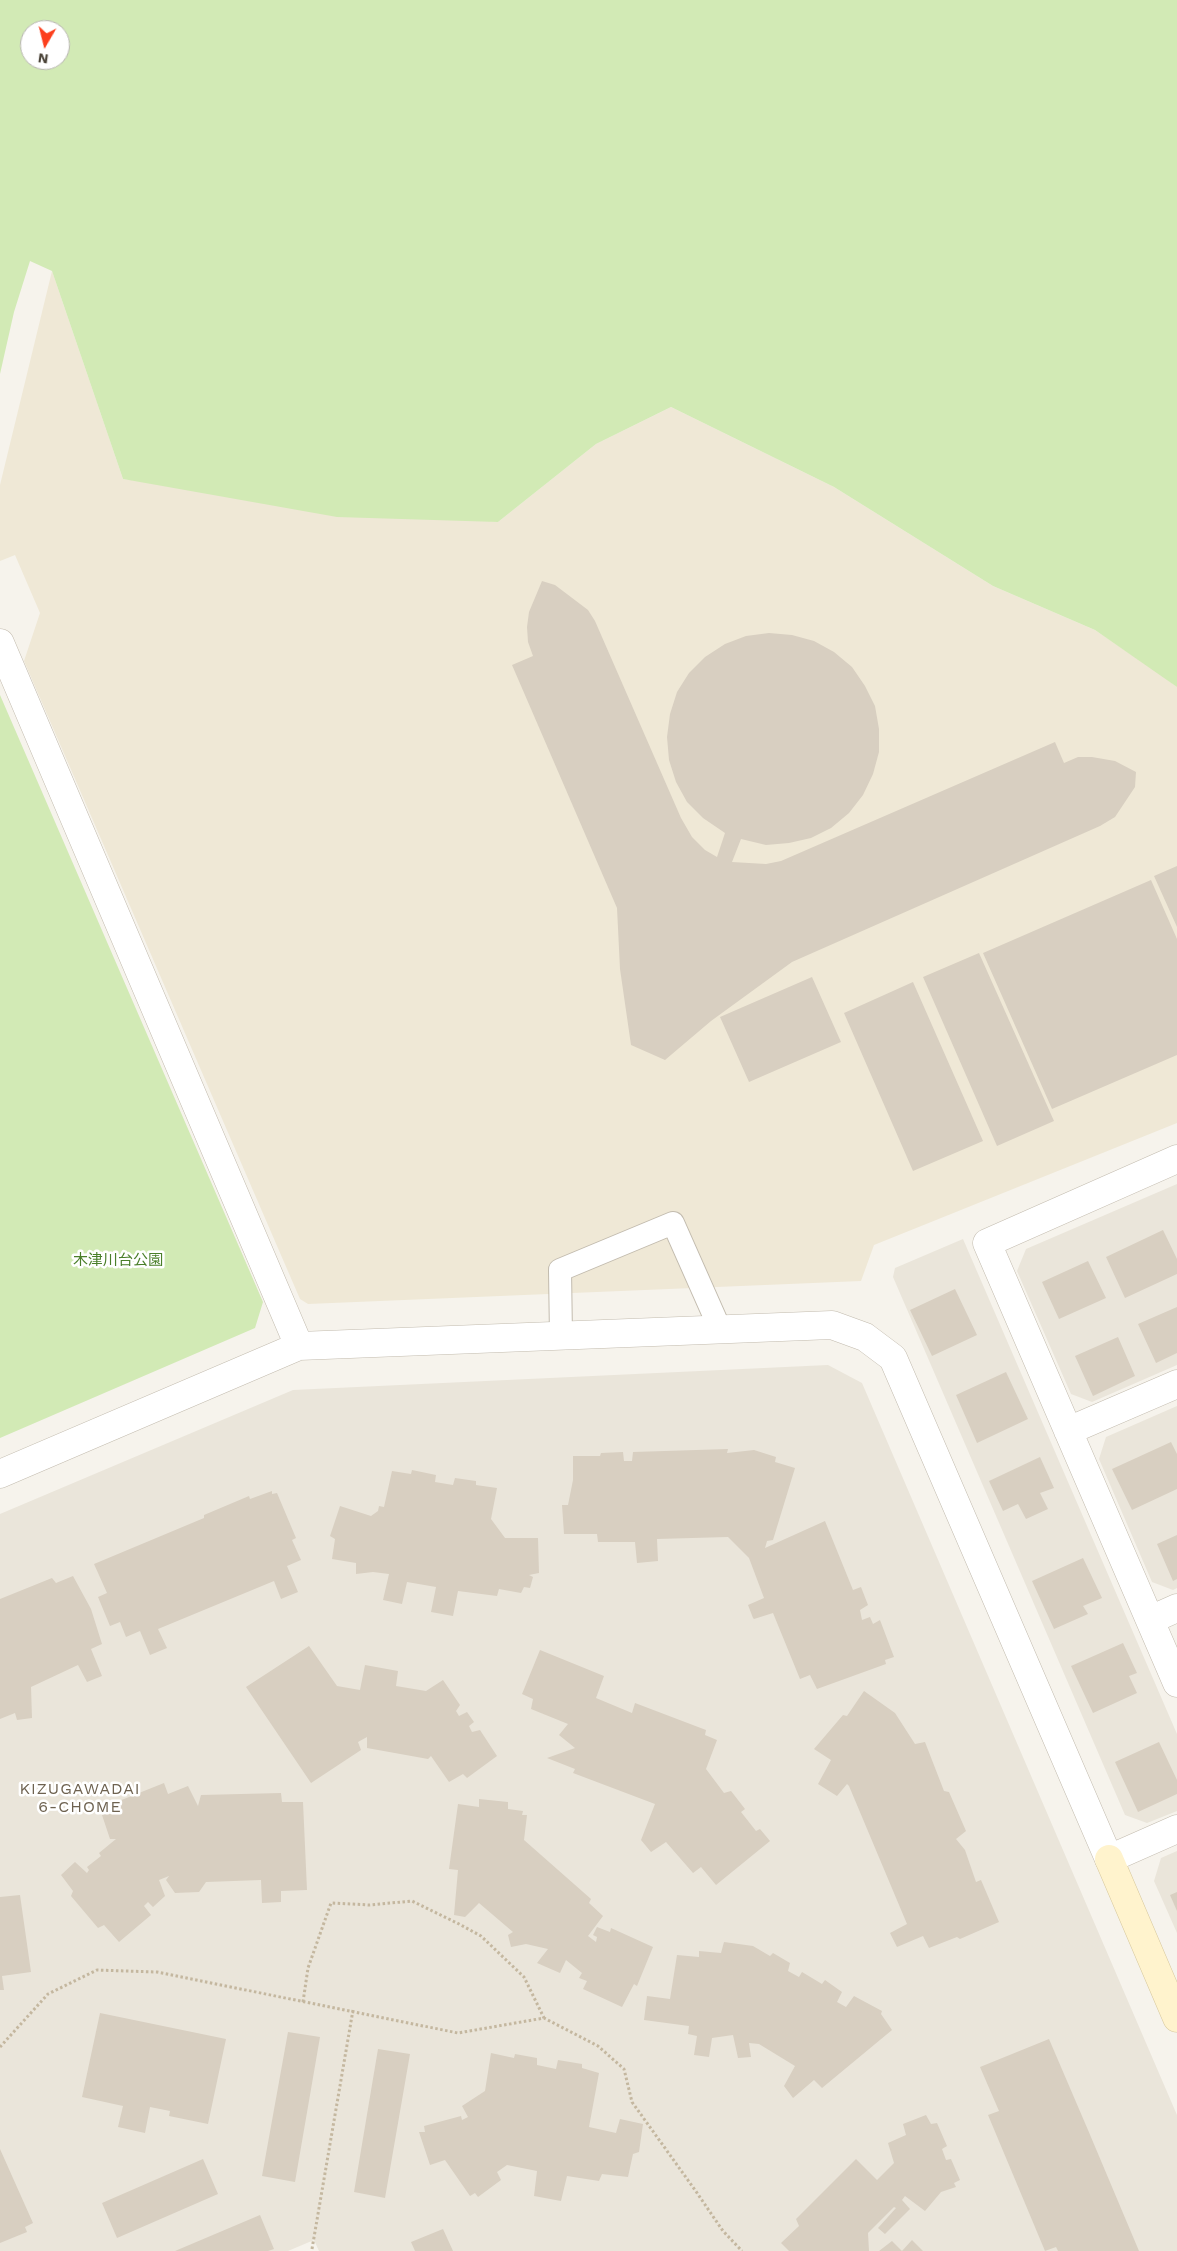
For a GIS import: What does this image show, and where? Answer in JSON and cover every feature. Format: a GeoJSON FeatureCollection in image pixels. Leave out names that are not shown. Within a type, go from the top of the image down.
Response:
{"type":"FeatureCollection","features":[{"type":"Feature","properties":{"kind":"street"},"geometry":{"type":"LineString","coordinates":[[0,643],[299,1346]]}},
{"type":"Feature","properties":{"kind":"street"},"geometry":{"type":"LineString","coordinates":[[1177,1159],[987,1243],[1177,1683]]}},
{"type":"Feature","properties":{"kind":"street"},"geometry":{"type":"LineString","coordinates":[[0,1474],[299,1346],[832,1325],[865,1337],[893,1358],[1177,2018]]}},
{"type":"Feature","properties":{"kind":"street"},"geometry":{"type":"LineString","coordinates":[[1068,1430],[1177,1384]]}},
{"type":"Feature","properties":{"kind":"street"},"geometry":{"type":"LineString","coordinates":[[1150,1620],[1177,1608]]}},
{"type":"Feature","properties":{"kind":"street"},"geometry":{"type":"LineString","coordinates":[[1109,1859],[1177,1829]]}},
{"type":"Feature","properties":{"kind":"lane"},"geometry":{"type":"LineString","coordinates":[[561,1336],[560,1270],[673,1223],[720,1329]]}},
{"type":"Feature","properties":{"kind":"path"},"geometry":{"type":"LineString","coordinates":[[303,2002],[308,1968],[331,1903],[370,1905],[412,1901],[481,1936],[524,1976],[544,2018],[598,2046],[624,2069],[632,2102],[696,2190],[722,2231],[742,2251]]}},
{"type":"Feature","properties":{"kind":"path"},"geometry":{"type":"LineString","coordinates":[[0,2047],[48,1994],[97,1970],[157,1972],[303,2002],[353,2010],[458,2033],[544,2018]]}},
{"type":"Feature","properties":{"kind":"path"},"geometry":{"type":"LineString","coordinates":[[312,2249],[353,2010]]}},
{"type":"Feature","properties":{"kind":"shaded area"},"geometry":{"type":"Polygon","coordinates":[[[52,271],[123,479],[498,522],[596,444],[671,407],[834,487],[993,586],[1095,630],[1163,676],[1177,687],[1177,1123],[874,1245],[861,1281],[308,1304],[300,1299],[24,661],[40,613],[15,555],[0,561],[0,485],[52,271]]]}},
{"type":"Feature","properties":{"kind":"shaded area"},"geometry":{"type":"Polygon","coordinates":[[[1177,1184],[1177,1365],[1092,1402],[1071,1394],[1017,1271],[1026,1249],[1177,1184]]]}},
{"type":"Feature","properties":{"kind":"shaded area"},"geometry":{"type":"Polygon","coordinates":[[[963,1239],[1177,1734],[1177,1811],[1147,1823],[1125,1815],[893,1277],[895,1268],[963,1239]]]}},
{"type":"Feature","properties":{"kind":"shaded area"},"geometry":{"type":"Polygon","coordinates":[[[828,1365],[862,1383],[1177,2115],[1177,2251],[319,2251],[314,2240],[288,2251],[0,2251],[0,1514],[293,1390],[828,1365]]]}},
{"type":"Feature","properties":{"kind":"shaded area"},"geometry":{"type":"Polygon","coordinates":[[[1177,1406],[1177,1588],[1173,1590],[1152,1582],[1099,1459],[1106,1437],[1177,1406]]]}},
{"type":"Feature","properties":{"kind":"shaded area"},"geometry":{"type":"Polygon","coordinates":[[[1177,1851],[1177,1933],[1154,1881],[1161,1858],[1177,1851]]]}},
{"type":"Feature","properties":{"kind":"green space"},"geometry":{"type":"Polygon","coordinates":[[[0,0],[1177,0],[1177,687],[1095,630],[993,586],[834,487],[671,407],[596,444],[498,522],[337,517],[123,479],[52,271],[30,261],[14,312],[0,374],[0,0]]]}},
{"type":"Feature","properties":{"kind":"green space","name":"木津川台公園"},"geometry":{"type":"Polygon","coordinates":[[[0,695],[263,1302],[255,1328],[0,1438],[0,695]]]}},
{"type":"Feature","properties":{"kind":"building"},"geometry":{"type":"Polygon","coordinates":[[[542,581],[555,585],[588,610],[595,621],[681,818],[692,837],[705,850],[717,857],[725,833],[703,818],[687,802],[676,782],[669,760],[667,737],[670,714],[677,692],[689,673],[705,657],[725,644],[746,636],[769,633],[792,635],[814,641],[834,652],[852,667],[865,686],[875,706],[879,729],[879,752],[873,774],[863,795],[849,813],[831,828],[811,838],[789,843],[766,845],[741,839],[732,862],[766,864],[781,861],[1055,742],[1064,763],[1078,757],[1092,757],[1115,761],[1136,772],[1135,787],[1115,817],[1100,826],[792,962],[711,1021],[665,1060],[631,1045],[620,969],[617,908],[512,665],[533,656],[528,642],[527,627],[529,612],[542,581]]]}},
{"type":"Feature","properties":{"kind":"building"},"geometry":{"type":"Polygon","coordinates":[[[1177,866],[1177,927],[1154,876],[1177,866]]]}},
{"type":"Feature","properties":{"kind":"building"},"geometry":{"type":"Polygon","coordinates":[[[1151,880],[1177,939],[1177,1055],[1052,1109],[983,953],[1151,880]]]}},
{"type":"Feature","properties":{"kind":"building"},"geometry":{"type":"Polygon","coordinates":[[[979,953],[1054,1121],[997,1146],[923,977],[979,953]]]}},
{"type":"Feature","properties":{"kind":"building"},"geometry":{"type":"Polygon","coordinates":[[[812,977],[841,1042],[749,1082],[720,1017],[812,977]]]}},
{"type":"Feature","properties":{"kind":"building"},"geometry":{"type":"Polygon","coordinates":[[[913,982],[983,1141],[913,1171],[844,1013],[913,982]]]}},
{"type":"Feature","properties":{"kind":"building"},"geometry":{"type":"Polygon","coordinates":[[[1163,1230],[1177,1259],[1177,1274],[1125,1298],[1106,1257],[1163,1230]]]}},
{"type":"Feature","properties":{"kind":"building"},"geometry":{"type":"Polygon","coordinates":[[[1088,1261],[1106,1298],[1059,1319],[1042,1282],[1088,1261]]]}},
{"type":"Feature","properties":{"kind":"building"},"geometry":{"type":"Polygon","coordinates":[[[955,1289],[977,1335],[932,1356],[910,1310],[955,1289]]]}},
{"type":"Feature","properties":{"kind":"building"},"geometry":{"type":"Polygon","coordinates":[[[1177,1307],[1177,1353],[1156,1363],[1138,1324],[1177,1307]]]}},
{"type":"Feature","properties":{"kind":"building"},"geometry":{"type":"Polygon","coordinates":[[[1118,1337],[1135,1376],[1093,1396],[1075,1356],[1118,1337]]]}},
{"type":"Feature","properties":{"kind":"building"},"geometry":{"type":"Polygon","coordinates":[[[1006,1372],[1028,1419],[977,1443],[956,1395],[1006,1372]]]}},
{"type":"Feature","properties":{"kind":"building"},"geometry":{"type":"Polygon","coordinates":[[[1171,1442],[1177,1454],[1177,1489],[1132,1510],[1112,1469],[1171,1442]]]}},
{"type":"Feature","properties":{"kind":"building"},"geometry":{"type":"Polygon","coordinates":[[[728,1449],[727,1453],[754,1450],[776,1457],[775,1462],[795,1468],[773,1540],[767,1541],[765,1548],[825,1521],[853,1590],[861,1587],[868,1605],[860,1610],[862,1620],[870,1617],[873,1624],[880,1620],[894,1657],[885,1660],[886,1664],[817,1689],[810,1675],[800,1679],[773,1613],[753,1618],[748,1605],[764,1598],[749,1558],[728,1537],[657,1539],[658,1561],[637,1563],[635,1542],[598,1542],[597,1534],[564,1534],[562,1505],[568,1505],[573,1480],[573,1456],[600,1456],[601,1453],[623,1452],[624,1461],[632,1461],[633,1452],[728,1449]]]}},
{"type":"Feature","properties":{"kind":"building"},"geometry":{"type":"Polygon","coordinates":[[[1040,1457],[1054,1488],[1040,1493],[1048,1509],[1026,1519],[1018,1504],[1003,1511],[989,1481],[1040,1457]]]}},
{"type":"Feature","properties":{"kind":"building"},"geometry":{"type":"Polygon","coordinates":[[[412,1470],[436,1475],[435,1482],[453,1485],[455,1478],[476,1481],[476,1485],[497,1488],[491,1519],[505,1538],[538,1538],[539,1573],[529,1575],[533,1577],[530,1588],[524,1587],[521,1593],[499,1589],[497,1596],[458,1591],[453,1616],[431,1612],[436,1587],[407,1582],[402,1604],[383,1600],[389,1574],[373,1572],[356,1574],[356,1563],[332,1559],[335,1539],[330,1536],[340,1506],[371,1516],[378,1511],[379,1506],[384,1507],[392,1471],[411,1474],[412,1470]]]}},
{"type":"Feature","properties":{"kind":"building"},"geometry":{"type":"Polygon","coordinates":[[[272,1491],[272,1494],[277,1493],[296,1538],[292,1540],[301,1560],[287,1566],[298,1592],[281,1599],[274,1581],[158,1629],[167,1648],[150,1655],[140,1631],[126,1637],[120,1622],[110,1626],[98,1597],[107,1593],[94,1564],[204,1518],[204,1515],[249,1496],[250,1499],[272,1491]]]}},
{"type":"Feature","properties":{"kind":"building"},"geometry":{"type":"Polygon","coordinates":[[[1177,1535],[1177,1579],[1173,1581],[1157,1544],[1177,1535]]]}},
{"type":"Feature","properties":{"kind":"building"},"geometry":{"type":"Polygon","coordinates":[[[1083,1558],[1102,1598],[1083,1606],[1088,1614],[1054,1629],[1032,1581],[1083,1558]]]}},
{"type":"Feature","properties":{"kind":"building"},"geometry":{"type":"Polygon","coordinates":[[[73,1576],[91,1609],[102,1644],[91,1649],[102,1676],[87,1682],[78,1665],[31,1687],[32,1718],[17,1720],[15,1713],[0,1719],[0,1599],[52,1578],[56,1583],[73,1576]]]}},
{"type":"Feature","properties":{"kind":"building"},"geometry":{"type":"Polygon","coordinates":[[[1123,1643],[1137,1673],[1129,1676],[1137,1693],[1093,1713],[1071,1666],[1123,1643]]]}},
{"type":"Feature","properties":{"kind":"building"},"geometry":{"type":"Polygon","coordinates":[[[309,1646],[337,1686],[360,1690],[365,1665],[398,1671],[396,1686],[426,1691],[443,1680],[460,1705],[456,1711],[459,1716],[467,1712],[474,1722],[469,1726],[472,1732],[480,1730],[497,1756],[467,1778],[463,1774],[449,1782],[431,1756],[428,1759],[367,1748],[367,1737],[358,1742],[361,1750],[311,1783],[246,1687],[309,1646]]]}},
{"type":"Feature","properties":{"kind":"building"},"geometry":{"type":"Polygon","coordinates":[[[540,1650],[604,1676],[596,1698],[632,1713],[635,1703],[706,1730],[705,1735],[717,1740],[706,1769],[724,1793],[731,1791],[745,1809],[741,1812],[756,1831],[760,1829],[770,1841],[716,1885],[701,1867],[693,1873],[666,1842],[651,1852],[641,1840],[655,1804],[573,1773],[575,1769],[547,1758],[575,1748],[559,1735],[568,1724],[531,1709],[533,1699],[522,1694],[540,1650]]]}},
{"type":"Feature","properties":{"kind":"building"},"geometry":{"type":"Polygon","coordinates":[[[864,1691],[895,1713],[915,1744],[925,1742],[944,1791],[949,1792],[966,1831],[956,1839],[965,1850],[976,1882],[981,1880],[999,1922],[960,1939],[957,1937],[929,1948],[923,1936],[897,1947],[890,1933],[907,1924],[849,1786],[847,1784],[837,1796],[818,1784],[831,1760],[814,1749],[843,1715],[847,1716],[864,1691]]]}},
{"type":"Feature","properties":{"kind":"building"},"geometry":{"type":"Polygon","coordinates":[[[1159,1742],[1177,1780],[1177,1794],[1138,1812],[1115,1762],[1159,1742]]]}},
{"type":"Feature","properties":{"kind":"building"},"geometry":{"type":"Polygon","coordinates":[[[164,1783],[168,1794],[188,1786],[198,1806],[201,1795],[281,1793],[282,1802],[303,1802],[307,1890],[281,1891],[281,1902],[262,1903],[261,1880],[206,1882],[199,1892],[175,1893],[166,1880],[169,1876],[159,1880],[165,1896],[153,1907],[148,1902],[144,1906],[151,1915],[119,1942],[104,1925],[98,1928],[71,1896],[73,1891],[61,1875],[75,1862],[87,1873],[89,1870],[87,1867],[101,1856],[99,1853],[116,1839],[110,1839],[102,1815],[120,1807],[119,1801],[164,1783]]]}},
{"type":"Feature","properties":{"kind":"building"},"geometry":{"type":"Polygon","coordinates":[[[479,1799],[508,1802],[508,1809],[523,1811],[522,1815],[527,1815],[524,1840],[591,1899],[589,1903],[603,1916],[588,1936],[596,1942],[597,1937],[593,1935],[597,1927],[610,1932],[611,1928],[653,1947],[637,1986],[634,1984],[622,2007],[583,1989],[587,1981],[579,1978],[582,1973],[566,1960],[560,1973],[537,1963],[548,1949],[526,1944],[511,1947],[508,1935],[513,1932],[479,1903],[465,1917],[454,1915],[458,1870],[449,1869],[458,1804],[479,1807],[479,1799]]]}},
{"type":"Feature","properties":{"kind":"building"},"geometry":{"type":"Polygon","coordinates":[[[1177,1892],[1177,1911],[1170,1895],[1177,1892]]]}},
{"type":"Feature","properties":{"kind":"building"},"geometry":{"type":"Polygon","coordinates":[[[20,1895],[31,1972],[2,1976],[4,1990],[0,1990],[0,1897],[20,1895]]]}},
{"type":"Feature","properties":{"kind":"building"},"geometry":{"type":"Polygon","coordinates":[[[724,1942],[753,1946],[770,1956],[773,1953],[790,1963],[788,1971],[799,1977],[802,1972],[822,1984],[825,1980],[842,1992],[837,2002],[846,2007],[854,1996],[882,2011],[881,2014],[892,2030],[822,2088],[814,2080],[793,2098],[784,2086],[795,2066],[759,2044],[749,2043],[751,2057],[738,2058],[733,2035],[712,2038],[709,2057],[694,2055],[697,2036],[688,2034],[689,2026],[644,2020],[647,1996],[670,1999],[677,1955],[699,1957],[699,1951],[721,1953],[724,1942]]]}},
{"type":"Feature","properties":{"kind":"building"},"geometry":{"type":"Polygon","coordinates":[[[100,2013],[226,2039],[208,2124],[169,2116],[170,2111],[150,2107],[145,2133],[118,2127],[123,2106],[82,2097],[100,2013]]]}},
{"type":"Feature","properties":{"kind":"building"},"geometry":{"type":"Polygon","coordinates":[[[288,2032],[320,2037],[295,2182],[262,2176],[288,2032]]]}},
{"type":"Feature","properties":{"kind":"building"},"geometry":{"type":"Polygon","coordinates":[[[1049,2039],[1139,2251],[1058,2251],[1056,2247],[1045,2251],[988,2115],[999,2111],[980,2067],[1049,2039]]]}},
{"type":"Feature","properties":{"kind":"building"},"geometry":{"type":"Polygon","coordinates":[[[378,2049],[410,2054],[385,2198],[354,2192],[378,2049]]]}},
{"type":"Feature","properties":{"kind":"building"},"geometry":{"type":"Polygon","coordinates":[[[491,2053],[514,2058],[515,2054],[537,2058],[537,2065],[556,2069],[558,2060],[582,2064],[582,2068],[599,2073],[589,2127],[616,2133],[620,2119],[643,2124],[639,2152],[633,2154],[628,2177],[602,2174],[599,2181],[567,2176],[561,2201],[534,2196],[537,2171],[507,2165],[497,2172],[501,2180],[478,2197],[475,2193],[470,2196],[445,2160],[430,2165],[419,2132],[425,2132],[424,2126],[461,2116],[462,2120],[468,2117],[462,2106],[485,2091],[491,2053]]]}},
{"type":"Feature","properties":{"kind":"building"},"geometry":{"type":"Polygon","coordinates":[[[926,2115],[931,2124],[937,2123],[947,2146],[942,2149],[946,2160],[951,2159],[960,2180],[954,2183],[956,2187],[941,2192],[925,2211],[905,2196],[902,2200],[910,2209],[885,2234],[878,2228],[896,2208],[894,2207],[868,2233],[869,2251],[789,2251],[781,2243],[799,2226],[796,2219],[856,2159],[877,2180],[894,2163],[888,2143],[906,2135],[903,2124],[926,2115]]]}},
{"type":"Feature","properties":{"kind":"building"},"geometry":{"type":"Polygon","coordinates":[[[0,2149],[33,2223],[25,2227],[27,2232],[0,2243],[0,2149]]]}},
{"type":"Feature","properties":{"kind":"building"},"geometry":{"type":"Polygon","coordinates":[[[203,2159],[218,2194],[117,2238],[102,2203],[203,2159]]]}},
{"type":"Feature","properties":{"kind":"building"},"geometry":{"type":"Polygon","coordinates":[[[260,2215],[274,2249],[268,2251],[175,2251],[260,2215]]]}},
{"type":"Feature","properties":{"kind":"building"},"geometry":{"type":"Polygon","coordinates":[[[443,2229],[453,2251],[415,2251],[411,2242],[443,2229]]]}},
{"type":"Feature","properties":{"kind":"building"},"geometry":{"type":"Polygon","coordinates":[[[912,2240],[923,2251],[902,2251],[912,2240]]]}},
{"type":"Feature","properties":{"kind":"building"},"geometry":{"type":"Polygon","coordinates":[[[892,2241],[902,2251],[879,2251],[892,2241]]]}},
{"type":"Feature","properties":{"kind":"district","name":"KIZUGAWADAI 6-CHOME"},"geometry":{"type":"Point","coordinates":[80,1798]}}]}
